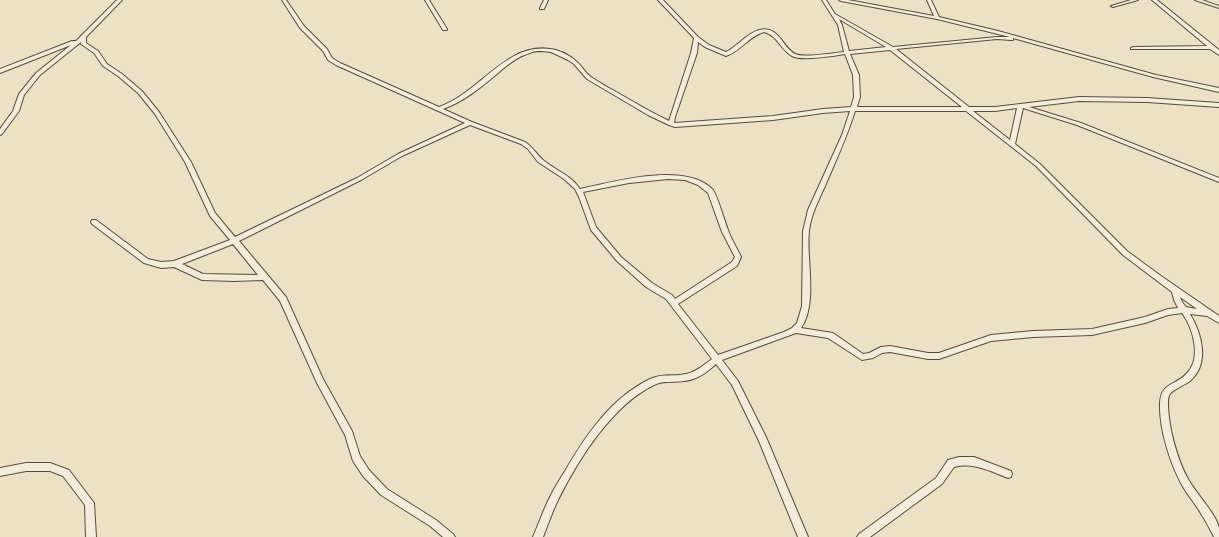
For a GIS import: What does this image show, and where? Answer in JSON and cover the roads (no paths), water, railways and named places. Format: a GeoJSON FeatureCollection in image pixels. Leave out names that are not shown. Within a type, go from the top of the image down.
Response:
{"type":"FeatureCollection","features":[{"type":"Feature","properties":{"kind":"street"},"geometry":{"type":"LineString","coordinates":[[0,133],[16,111],[21,95],[38,74],[82,38],[120,0]]}},
{"type":"Feature","properties":{"kind":"street"},"geometry":{"type":"LineString","coordinates":[[284,0],[302,26],[324,50],[330,59],[361,75],[470,123],[523,143],[530,148],[540,161],[566,178],[579,191],[593,228],[604,242],[619,259],[674,303],[735,383],[749,410],[803,537]]}},
{"type":"Feature","properties":{"kind":"street"},"geometry":{"type":"LineString","coordinates":[[427,0],[445,29]]}},
{"type":"Feature","properties":{"kind":"street"},"geometry":{"type":"LineString","coordinates":[[542,8],[546,0]]}},
{"type":"Feature","properties":{"kind":"street"},"geometry":{"type":"LineString","coordinates":[[660,0],[696,38],[707,46],[726,54],[755,32],[766,30],[771,32],[795,56],[804,57],[997,38],[1026,39]]}},
{"type":"Feature","properties":{"kind":"street"},"geometry":{"type":"LineString","coordinates":[[795,330],[800,324],[806,306],[806,231],[810,210],[830,169],[857,97],[856,75],[847,53],[840,25],[824,0]]}},
{"type":"Feature","properties":{"kind":"street"},"geometry":{"type":"LineString","coordinates":[[841,0],[937,18],[1026,39],[1155,76],[1219,90]]}},
{"type":"Feature","properties":{"kind":"street"},"geometry":{"type":"LineString","coordinates":[[929,0],[937,18]]}},
{"type":"Feature","properties":{"kind":"street"},"geometry":{"type":"LineString","coordinates":[[1113,6],[1136,0]]}},
{"type":"Feature","properties":{"kind":"street"},"geometry":{"type":"LineString","coordinates":[[1154,0],[1219,53]]}},
{"type":"Feature","properties":{"kind":"street"},"geometry":{"type":"LineString","coordinates":[[1197,0],[1219,7]]}},
{"type":"Feature","properties":{"kind":"street"},"geometry":{"type":"LineString","coordinates":[[835,15],[891,48],[1038,166],[1125,253],[1176,291],[1219,320]]}},
{"type":"Feature","properties":{"kind":"street"},"geometry":{"type":"LineString","coordinates":[[0,71],[82,38]]}},
{"type":"Feature","properties":{"kind":"street"},"geometry":{"type":"LineString","coordinates":[[82,38],[83,43],[96,52],[105,65],[120,75],[140,92],[157,113],[188,162],[212,214],[283,299],[320,381],[349,434],[356,458],[359,463],[384,492],[433,523],[450,537]]}},
{"type":"Feature","properties":{"kind":"street"},"geometry":{"type":"LineString","coordinates":[[671,124],[694,53],[696,38]]}},
{"type":"Feature","properties":{"kind":"street"},"geometry":{"type":"LineString","coordinates":[[1133,48],[1211,47]]}},
{"type":"Feature","properties":{"kind":"street"},"geometry":{"type":"LineString","coordinates":[[438,109],[456,103],[518,55],[541,49],[551,51],[576,63],[589,78],[650,114],[678,126],[721,121],[773,118],[823,111],[969,110],[1023,107],[1079,99],[1147,100],[1219,105]]}},
{"type":"Feature","properties":{"kind":"street"},"geometry":{"type":"LineString","coordinates":[[1012,145],[1023,107]]}},
{"type":"Feature","properties":{"kind":"street"},"geometry":{"type":"LineString","coordinates":[[1023,107],[1079,124],[1219,180]]}},
{"type":"Feature","properties":{"kind":"street"},"geometry":{"type":"LineString","coordinates":[[94,222],[146,261],[160,264],[175,264],[234,241],[359,179],[400,155],[470,123]]}},
{"type":"Feature","properties":{"kind":"street"},"geometry":{"type":"LineString","coordinates":[[579,191],[645,178],[669,176],[694,181],[707,187],[711,192],[725,232],[738,257],[734,264],[674,303]]}},
{"type":"Feature","properties":{"kind":"street"},"geometry":{"type":"LineString","coordinates":[[175,264],[202,277],[265,277]]}},
{"type":"Feature","properties":{"kind":"street"},"geometry":{"type":"LineString","coordinates":[[1176,291],[1178,305],[1188,318],[1194,334],[1198,357],[1195,371],[1190,376],[1168,390],[1165,394],[1170,441],[1179,468],[1186,483],[1201,504],[1219,537]]}},
{"type":"Feature","properties":{"kind":"street"},"geometry":{"type":"LineString","coordinates":[[538,537],[554,498],[584,446],[600,425],[620,404],[654,381],[668,378],[685,378],[699,374],[717,359],[795,330],[830,335],[862,357],[870,356],[881,350],[890,349],[928,356],[939,356],[991,338],[1033,334],[1092,332],[1145,320],[1168,312],[1183,310],[1219,315]]}},
{"type":"Feature","properties":{"kind":"street"},"geometry":{"type":"LineString","coordinates":[[862,537],[939,481],[951,463],[959,461],[974,461],[1008,474]]}},
{"type":"Feature","properties":{"kind":"street"},"geometry":{"type":"LineString","coordinates":[[0,472],[26,467],[50,467],[66,473],[89,503],[91,537]]}}]}
